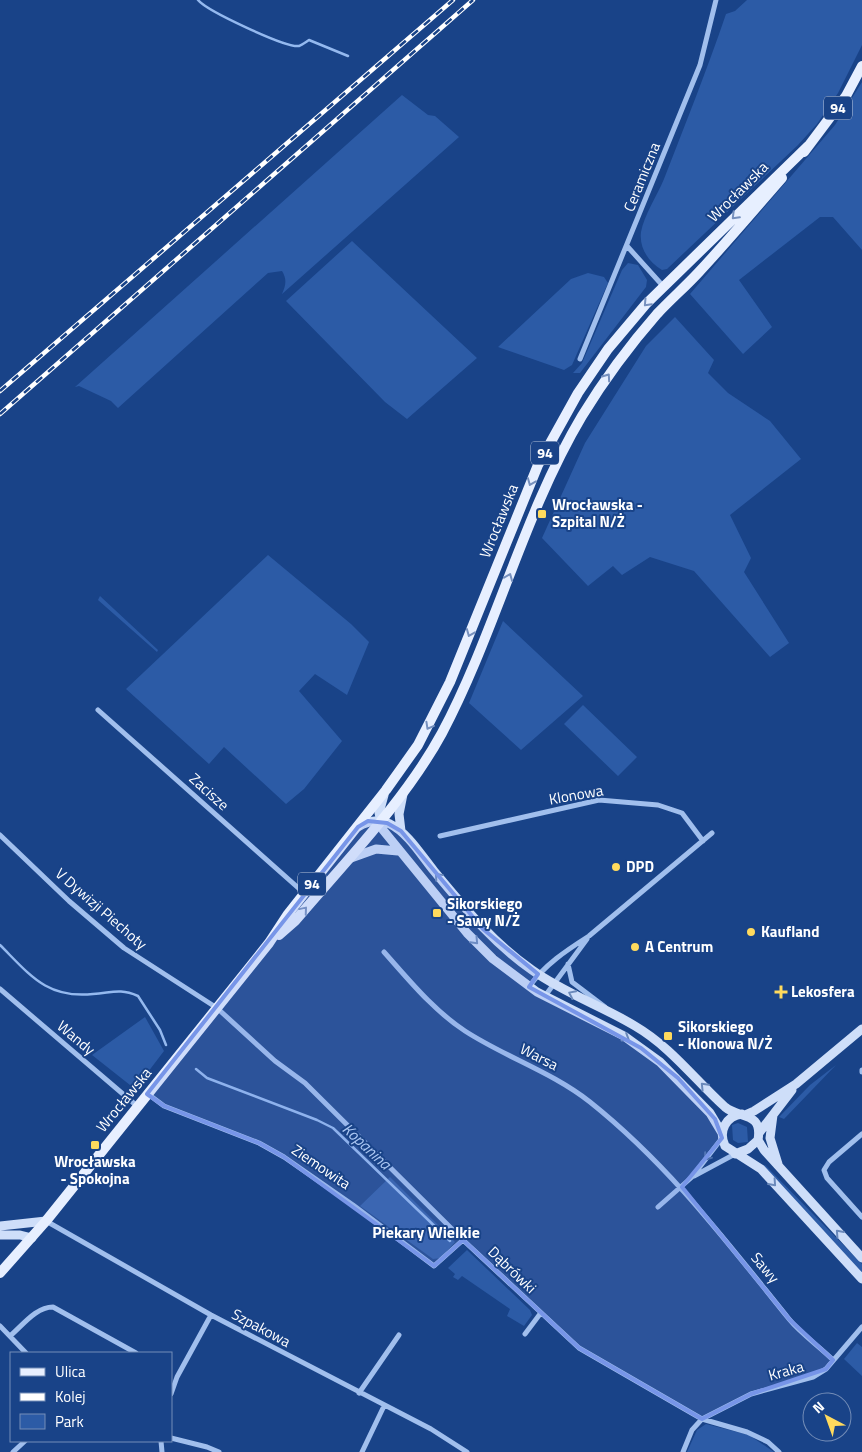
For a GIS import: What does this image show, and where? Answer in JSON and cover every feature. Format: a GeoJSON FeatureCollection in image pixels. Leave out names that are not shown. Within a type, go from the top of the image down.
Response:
{"type":"FeatureCollection","features":[{"type":"Feature","properties":{"kind":"main road","name":"Wrocławska"},"geometry":{"type":"LineString","coordinates":[[269,944],[295,921],[380,821],[430,752],[456,703],[553,469],[591,401],[621,358],[653,319],[706,264],[798,161],[846,96],[862,66]]}},
{"type":"Feature","properties":{"kind":"main road","name":"Wrocławska"},"geometry":{"type":"LineString","coordinates":[[0,1273],[46,1221],[269,944],[304,893],[358,827],[418,745],[436,712],[538,465],[556,431],[608,349],[663,286],[808,146]]}},
{"type":"Feature","properties":{"kind":"street","name":"Ceramiczna"},"geometry":{"type":"LineString","coordinates":[[580,359],[700,65],[716,0]]}},
{"type":"Feature","properties":{"kind":"street"},"geometry":{"type":"LineString","coordinates":[[627,246],[663,286]]}},
{"type":"Feature","properties":{"kind":"street","name":"Zacisze"},"geometry":{"type":"LineString","coordinates":[[98,710],[304,893]]}},
{"type":"Feature","properties":{"kind":"street"},"geometry":{"type":"LineString","coordinates":[[401,831],[400,805],[405,787]]}},
{"type":"Feature","properties":{"kind":"street"},"geometry":{"type":"LineString","coordinates":[[386,790],[380,805],[380,821],[383,830],[398,851],[477,944],[529,987],[624,1036],[660,1062],[710,1113],[727,1149],[761,1169],[862,1279]]}},
{"type":"Feature","properties":{"kind":"street","name":"Klonowa"},"geometry":{"type":"LineString","coordinates":[[440,836],[599,800],[658,805],[682,813],[703,841]]}},
{"type":"Feature","properties":{"kind":"street"},"geometry":{"type":"LineString","coordinates":[[358,827],[368,821],[380,821],[401,831],[494,940],[554,984],[611,1012]]}},
{"type":"Feature","properties":{"kind":"street"},"geometry":{"type":"LineString","coordinates":[[529,987],[538,974],[568,949],[589,936],[712,833]]}},
{"type":"Feature","properties":{"kind":"street","name":"V Dywizji Piechoty"},"geometry":{"type":"LineString","coordinates":[[0,835],[69,901],[124,948],[217,1008]]}},
{"type":"Feature","properties":{"kind":"street"},"geometry":{"type":"LineString","coordinates":[[346,860],[376,849],[398,851]]}},
{"type":"Feature","properties":{"kind":"street"},"geometry":{"type":"LineString","coordinates":[[545,996],[589,936]]}},
{"type":"Feature","properties":{"kind":"street","name":"Warsa"},"geometry":{"type":"LineString","coordinates":[[384,952],[424,997],[447,1018],[481,1040],[589,1100],[682,1187]]}},
{"type":"Feature","properties":{"kind":"street"},"geometry":{"type":"LineString","coordinates":[[568,964],[572,982],[611,1012],[660,1044],[727,1109],[744,1114],[756,1123],[758,1136],[779,1166],[862,1258]]}},
{"type":"Feature","properties":{"kind":"street","name":"Wandy"},"geometry":{"type":"LineString","coordinates":[[0,989],[137,1106]]}},
{"type":"Feature","properties":{"kind":"street","name":"Dąbrówki"},"geometry":{"type":"LineString","coordinates":[[217,1008],[275,1061],[305,1083],[463,1240],[540,1314],[579,1348],[702,1419],[747,1432],[768,1442],[779,1452]]}},
{"type":"Feature","properties":{"kind":"street"},"geometry":{"type":"LineString","coordinates":[[658,1207],[692,1177],[722,1136],[730,1118],[754,1111],[796,1084],[862,1029]]}},
{"type":"Feature","properties":{"kind":"street"},"geometry":{"type":"LineString","coordinates":[[692,1177],[748,1149],[796,1084]]}},
{"type":"Feature","properties":{"kind":"street","name":"Ziemowita"},"geometry":{"type":"LineString","coordinates":[[147,1094],[164,1106],[259,1143],[284,1157],[346,1200],[434,1266],[463,1240]]}},
{"type":"Feature","properties":{"kind":"street"},"geometry":{"type":"LineString","coordinates":[[773,1115],[770,1138],[779,1166]]}},
{"type":"Feature","properties":{"kind":"street"},"geometry":{"type":"LineString","coordinates":[[862,1134],[828,1162],[824,1170],[827,1178],[862,1217]]}},
{"type":"Feature","properties":{"kind":"street","name":"Sawy"},"geometry":{"type":"LineString","coordinates":[[682,1187],[790,1320],[833,1360]]}},
{"type":"Feature","properties":{"kind":"street"},"geometry":{"type":"LineString","coordinates":[[0,1226],[46,1221]]}},
{"type":"Feature","properties":{"kind":"street","name":"Szpakowa"},"geometry":{"type":"LineString","coordinates":[[46,1221],[211,1316],[431,1430],[467,1452]]}},
{"type":"Feature","properties":{"kind":"street"},"geometry":{"type":"LineString","coordinates":[[12,1224],[27,1227],[32,1238]]}},
{"type":"Feature","properties":{"kind":"street"},"geometry":{"type":"LineString","coordinates":[[0,1235],[20,1234],[32,1238]]}},
{"type":"Feature","properties":{"kind":"street"},"geometry":{"type":"LineString","coordinates":[[10,1336],[37,1312],[45,1307],[54,1307],[134,1352]]}},
{"type":"Feature","properties":{"kind":"street"},"geometry":{"type":"LineString","coordinates":[[525,1334],[540,1314]]}},
{"type":"Feature","properties":{"kind":"street"},"geometry":{"type":"LineString","coordinates":[[172,1391],[177,1377],[211,1316]]}},
{"type":"Feature","properties":{"kind":"street"},"geometry":{"type":"LineString","coordinates":[[0,1326],[25,1352]]}},
{"type":"Feature","properties":{"kind":"street","name":"Kraka"},"geometry":{"type":"LineString","coordinates":[[702,1419],[751,1394],[813,1377],[826,1369],[862,1327]]}},
{"type":"Feature","properties":{"kind":"street"},"geometry":{"type":"LineString","coordinates":[[359,1393],[399,1335]]}},
{"type":"Feature","properties":{"kind":"street"},"geometry":{"type":"LineString","coordinates":[[172,1374],[177,1377]]}},
{"type":"Feature","properties":{"kind":"street"},"geometry":{"type":"LineString","coordinates":[[362,1452],[384,1406]]}},
{"type":"Feature","properties":{"kind":"street"},"geometry":{"type":"LineString","coordinates":[[683,1452],[692,1430],[702,1419]]}},
{"type":"Feature","properties":{"kind":"street"},"geometry":{"type":"LineString","coordinates":[[172,1438],[207,1446],[219,1452]]}},
{"type":"Feature","properties":{"kind":"street"},"geometry":{"type":"LineString","coordinates":[[13,1452],[24,1442]]}},
{"type":"Feature","properties":{"kind":"highlighted area"},"geometry":{"type":"Polygon","coordinates":[[[368,821],[387,823],[401,831],[483,929],[538,974],[529,987],[641,1048],[678,1078],[715,1119],[722,1138],[682,1187],[790,1320],[833,1360],[826,1369],[751,1394],[702,1419],[579,1348],[463,1240],[434,1266],[284,1157],[259,1143],[164,1106],[147,1094],[358,827],[368,821]]]}},
{"type":"Feature","properties":{"kind":"green space"},"geometry":{"type":"Polygon","coordinates":[[[747,0],[862,0],[862,45],[838,93],[817,124],[798,145],[667,269],[662,270],[649,259],[643,249],[641,232],[704,77],[726,14],[735,11],[747,0]]]}},
{"type":"Feature","properties":{"kind":"green space"},"geometry":{"type":"Polygon","coordinates":[[[862,82],[862,250],[833,217],[820,217],[739,280],[772,327],[743,354],[690,294],[835,125],[862,82]]]}},
{"type":"Feature","properties":{"kind":"green space"},"geometry":{"type":"Polygon","coordinates":[[[402,95],[428,115],[435,116],[459,137],[282,294],[285,277],[282,271],[268,273],[118,408],[111,401],[79,386],[75,387],[402,95]]]}},
{"type":"Feature","properties":{"kind":"green space"},"geometry":{"type":"Polygon","coordinates":[[[352,241],[477,358],[407,419],[385,402],[286,301],[352,241]]]}},
{"type":"Feature","properties":{"kind":"green space"},"geometry":{"type":"Polygon","coordinates":[[[628,263],[638,265],[647,280],[646,287],[580,373],[573,373],[582,363],[622,270],[628,263]]]}},
{"type":"Feature","properties":{"kind":"green space"},"geometry":{"type":"Polygon","coordinates":[[[588,273],[604,277],[608,283],[572,365],[564,370],[498,347],[571,279],[588,273]]]}},
{"type":"Feature","properties":{"kind":"green space"},"geometry":{"type":"Polygon","coordinates":[[[675,317],[714,360],[708,373],[728,393],[770,421],[801,459],[730,515],[751,558],[744,572],[789,643],[770,657],[694,571],[650,557],[622,575],[613,566],[588,586],[542,538],[585,443],[646,346],[675,317]]]}},
{"type":"Feature","properties":{"kind":"green space"},"geometry":{"type":"Polygon","coordinates":[[[268,555],[351,624],[369,642],[347,695],[315,674],[299,691],[342,741],[304,789],[286,804],[224,747],[209,764],[126,689],[268,555]]]}},
{"type":"Feature","properties":{"kind":"green space"},"geometry":{"type":"Polygon","coordinates":[[[100,596],[158,650],[157,652],[98,600],[100,596]]]}},
{"type":"Feature","properties":{"kind":"green space"},"geometry":{"type":"Polygon","coordinates":[[[503,621],[583,696],[521,750],[469,703],[503,621]]]}},
{"type":"Feature","properties":{"kind":"green space"},"geometry":{"type":"Polygon","coordinates":[[[583,705],[637,757],[618,776],[564,724],[583,705]]]}},
{"type":"Feature","properties":{"kind":"green space"},"geometry":{"type":"Polygon","coordinates":[[[145,1017],[164,1051],[135,1089],[92,1055],[145,1017]]]}},
{"type":"Feature","properties":{"kind":"green space"},"geometry":{"type":"Polygon","coordinates":[[[836,1065],[784,1119],[779,1117],[810,1085],[836,1065]]]}},
{"type":"Feature","properties":{"kind":"green space"},"geometry":{"type":"Polygon","coordinates":[[[738,1123],[747,1127],[748,1142],[738,1143],[733,1140],[732,1125],[738,1123]]]}},
{"type":"Feature","properties":{"kind":"green space"},"geometry":{"type":"Polygon","coordinates":[[[764,1166],[862,1264],[862,1273],[764,1166]]]}},
{"type":"Feature","properties":{"kind":"green space"},"geometry":{"type":"Polygon","coordinates":[[[390,1177],[455,1242],[441,1258],[433,1259],[360,1206],[390,1177]]]}},
{"type":"Feature","properties":{"kind":"green space"},"geometry":{"type":"Polygon","coordinates":[[[467,1250],[530,1310],[532,1315],[524,1326],[507,1316],[510,1309],[462,1276],[458,1280],[453,1277],[455,1274],[448,1268],[467,1250]]]}},
{"type":"Feature","properties":{"kind":"green space"},"geometry":{"type":"Polygon","coordinates":[[[857,1343],[862,1347],[862,1376],[844,1359],[857,1343]]]}},
{"type":"Feature","properties":{"kind":"green space"},"geometry":{"type":"Polygon","coordinates":[[[706,1424],[749,1435],[774,1452],[687,1452],[697,1430],[706,1424]]]}},
{"type":"Feature","properties":{"kind":"waterway"},"geometry":{"type":"LineString","coordinates":[[198,0],[230,20],[279,41],[299,46],[309,40],[348,56]]}},
{"type":"Feature","properties":{"kind":"waterway","name":"Kopanina"},"geometry":{"type":"LineString","coordinates":[[0,945],[30,975],[51,989],[77,995],[120,992],[138,996],[160,1030],[166,1045]]}},
{"type":"Feature","properties":{"kind":"waterway","name":"Kopanina"},"geometry":{"type":"LineString","coordinates":[[196,1069],[207,1078],[317,1120],[333,1128],[450,1241]]}},
{"type":"Feature","properties":{"kind":"railway"},"geometry":{"type":"LineString","coordinates":[[0,391],[453,0]]}},
{"type":"Feature","properties":{"kind":"railway"},"geometry":{"type":"LineString","coordinates":[[0,414],[473,0]]}},
{"type":"Feature","properties":{"kind":"place","name":"Wrocławska - Szpital N/Ż"},"geometry":{"type":"Point","coordinates":[542,514]}},
{"type":"Feature","properties":{"kind":"place","name":"DPD"},"geometry":{"type":"Point","coordinates":[616,867]}},
{"type":"Feature","properties":{"kind":"place","name":"Sikorskiego - Sawy N/Ż"},"geometry":{"type":"Point","coordinates":[437,913]}},
{"type":"Feature","properties":{"kind":"place","name":"Kaufland"},"geometry":{"type":"Point","coordinates":[751,932]}},
{"type":"Feature","properties":{"kind":"place","name":"A Centrum"},"geometry":{"type":"Point","coordinates":[635,947]}},
{"type":"Feature","properties":{"kind":"place","name":"Lekosfera"},"geometry":{"type":"Point","coordinates":[781,992]}},
{"type":"Feature","properties":{"kind":"place","name":"Sikorskiego - Klonowa N/Ż"},"geometry":{"type":"Point","coordinates":[668,1036]}},
{"type":"Feature","properties":{"kind":"place","name":"Wrocławska - Spokojna"},"geometry":{"type":"Point","coordinates":[95,1145]}},
{"type":"Feature","properties":{"kind":"district","name":"Piekary Wielkie"},"geometry":{"type":"Point","coordinates":[426,1232]}}]}
